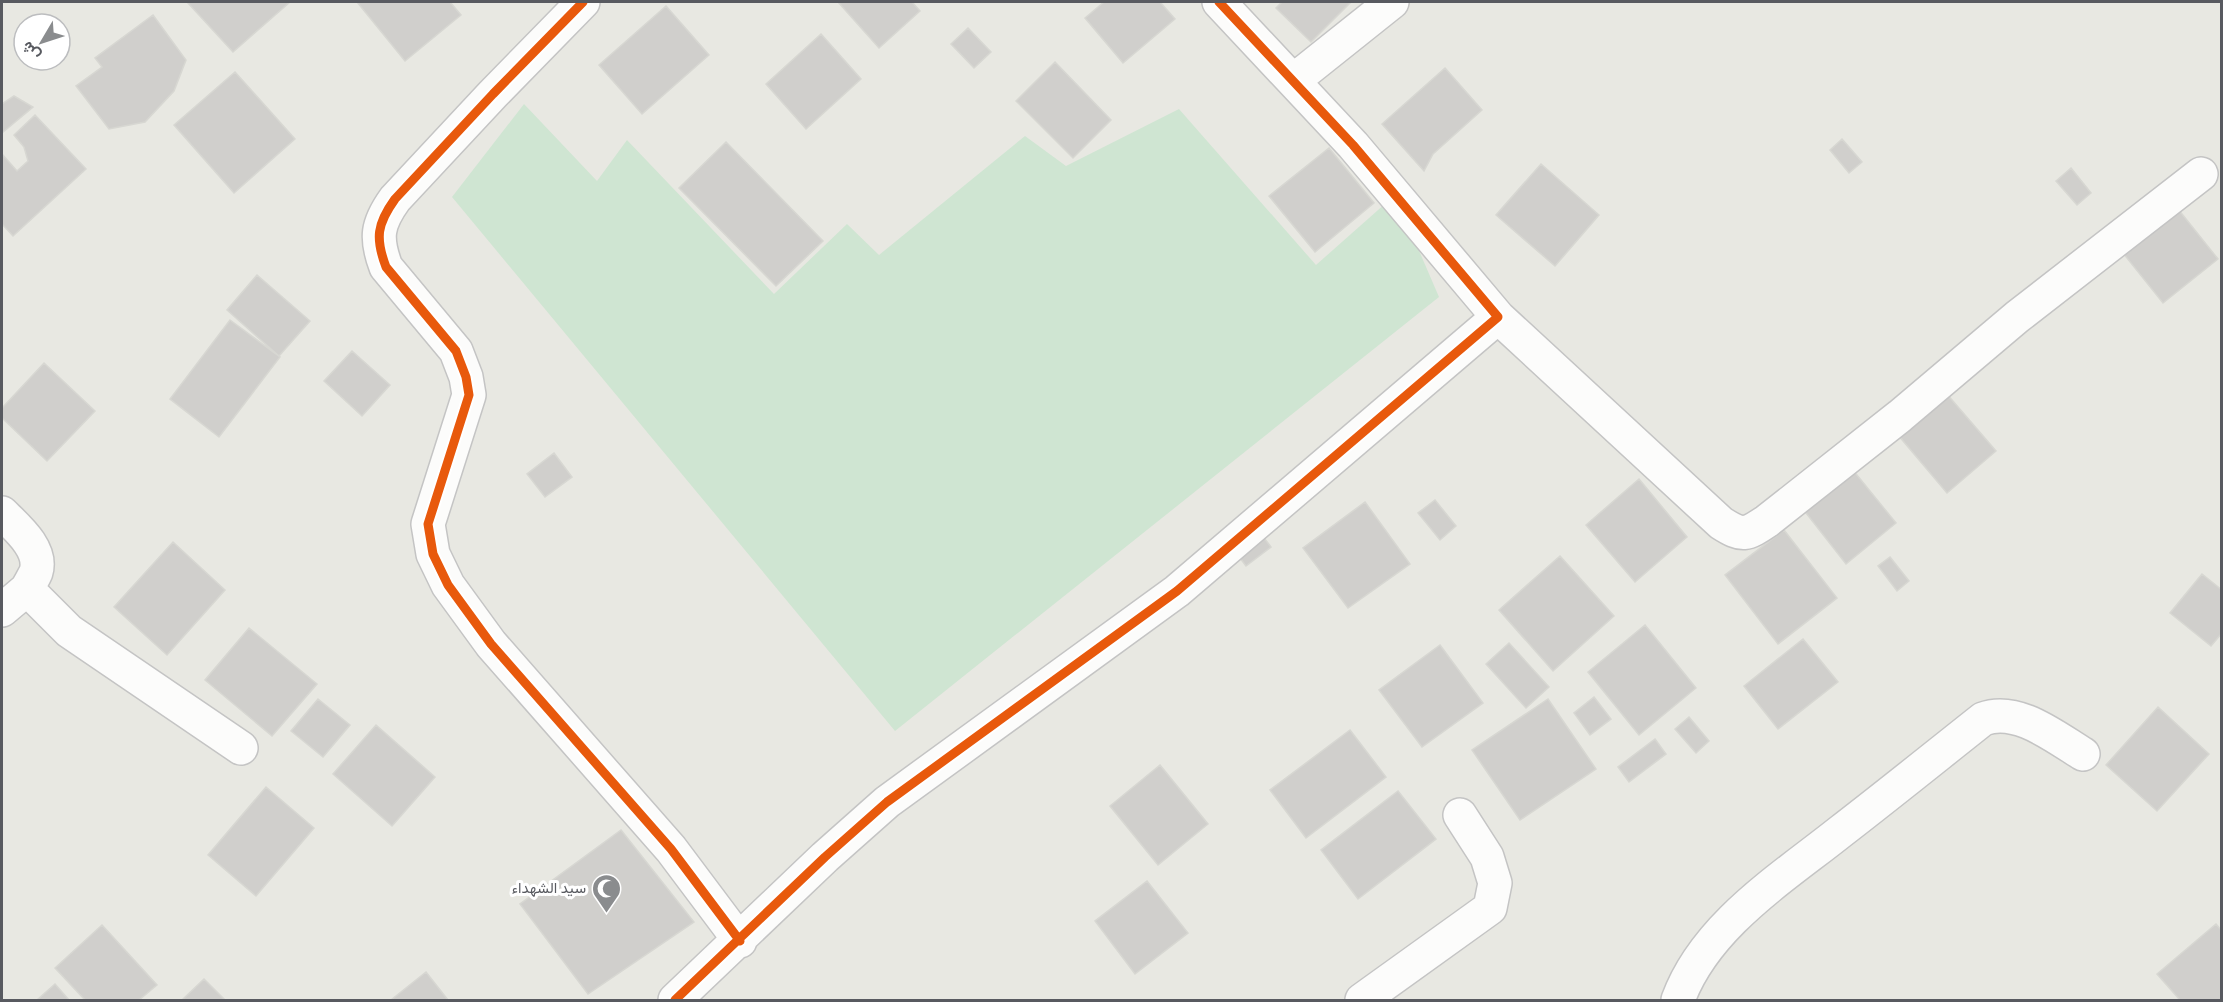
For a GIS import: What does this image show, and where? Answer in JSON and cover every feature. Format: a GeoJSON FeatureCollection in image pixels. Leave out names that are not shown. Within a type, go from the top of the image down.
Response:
{"type":"FeatureCollection","features":[{"type":"Feature","properties":{"kind":"street"},"geometry":{"type":"LineString","coordinates":[[583,2],[395,199],[383,215],[378,232],[380,250],[386,267],[456,351],[466,377],[469,394],[428,524],[433,554],[448,585],[491,644],[670,849],[740,941]]}},
{"type":"Feature","properties":{"kind":"street"},"geometry":{"type":"LineString","coordinates":[[1219,2],[1353,145],[1497,317],[1721,523],[1743,534],[1785,507],[1900,416],[2017,317],[2201,174]]}},
{"type":"Feature","properties":{"kind":"street"},"geometry":{"type":"LineString","coordinates":[[1293,81],[1392,2]]}},
{"type":"Feature","properties":{"kind":"street"},"geometry":{"type":"LineString","coordinates":[[675,1000],[887,801],[1177,591],[1497,317]]}},
{"type":"Feature","properties":{"kind":"street"},"geometry":{"type":"LineString","coordinates":[[2,513],[23,534],[35,553],[37,570],[27,589],[2,610]]}},
{"type":"Feature","properties":{"kind":"street"},"geometry":{"type":"LineString","coordinates":[[27,589],[69,631],[241,748]]}},
{"type":"Feature","properties":{"kind":"street"},"geometry":{"type":"LineString","coordinates":[[1678,1000],[1686,978],[1715,937],[1761,895],[1983,719],[1992,715],[2005,715],[2034,725],[2083,754]]}},
{"type":"Feature","properties":{"kind":"street"},"geometry":{"type":"LineString","coordinates":[[1362,1000],[1490,908],[1495,883],[1487,857],[1460,815]]}},
{"type":"Feature","properties":{"kind":"green space"},"geometry":{"type":"Polygon","coordinates":[[[524,104],[597,181],[627,140],[774,294],[847,224],[879,255],[1025,136],[1066,166],[1179,109],[1316,265],[1395,195],[1439,297],[895,731],[452,197],[524,104]]]}},
{"type":"Feature","properties":{"kind":"building"},"geometry":{"type":"Polygon","coordinates":[[[187,2],[290,2],[233,52],[187,2]]]}},
{"type":"Feature","properties":{"kind":"building"},"geometry":{"type":"Polygon","coordinates":[[[357,2],[450,2],[461,15],[405,61],[357,2]]]}},
{"type":"Feature","properties":{"kind":"building"},"geometry":{"type":"Polygon","coordinates":[[[838,2],[912,2],[920,11],[879,48],[838,2]]]}},
{"type":"Feature","properties":{"kind":"building"},"geometry":{"type":"Polygon","coordinates":[[[1104,2],[1160,2],[1175,19],[1123,63],[1085,18],[1104,2]]]}},
{"type":"Feature","properties":{"kind":"building"},"geometry":{"type":"Polygon","coordinates":[[[1282,2],[1351,2],[1311,42],[1276,8],[1282,2]]]}},
{"type":"Feature","properties":{"kind":"building"},"geometry":{"type":"Polygon","coordinates":[[[666,6],[709,55],[642,114],[599,65],[666,6]]]}},
{"type":"Feature","properties":{"kind":"building"},"geometry":{"type":"Polygon","coordinates":[[[153,15],[186,60],[174,91],[145,122],[109,129],[76,86],[102,67],[95,58],[153,15]]]}},
{"type":"Feature","properties":{"kind":"building"},"geometry":{"type":"Polygon","coordinates":[[[968,28],[991,52],[974,68],[951,44],[968,28]]]}},
{"type":"Feature","properties":{"kind":"building"},"geometry":{"type":"Polygon","coordinates":[[[821,34],[861,79],[806,129],[766,84],[821,34]]]}},
{"type":"Feature","properties":{"kind":"building"},"geometry":{"type":"Polygon","coordinates":[[[1055,62],[1111,120],[1073,158],[1016,101],[1055,62]]]}},
{"type":"Feature","properties":{"kind":"building"},"geometry":{"type":"Polygon","coordinates":[[[1445,68],[1482,110],[1433,154],[1424,171],[1382,124],[1445,68]]]}},
{"type":"Feature","properties":{"kind":"building"},"geometry":{"type":"Polygon","coordinates":[[[235,72],[295,139],[234,193],[174,125],[235,72]]]}},
{"type":"Feature","properties":{"kind":"building"},"geometry":{"type":"Polygon","coordinates":[[[14,96],[33,107],[2,133],[2,104],[14,96]]]}},
{"type":"Feature","properties":{"kind":"building"},"geometry":{"type":"Polygon","coordinates":[[[35,115],[86,169],[13,236],[2,224],[2,154],[17,171],[28,161],[24,147],[14,135],[35,115]]]}},
{"type":"Feature","properties":{"kind":"building"},"geometry":{"type":"Polygon","coordinates":[[[1842,139],[1862,162],[1849,173],[1830,150],[1842,139]]]}},
{"type":"Feature","properties":{"kind":"building"},"geometry":{"type":"Polygon","coordinates":[[[726,142],[823,241],[776,286],[679,188],[726,142]]]}},
{"type":"Feature","properties":{"kind":"building"},"geometry":{"type":"Polygon","coordinates":[[[1329,148],[1374,203],[1315,252],[1269,196],[1329,148]]]}},
{"type":"Feature","properties":{"kind":"building"},"geometry":{"type":"Polygon","coordinates":[[[1541,164],[1599,215],[1555,266],[1496,215],[1541,164]]]}},
{"type":"Feature","properties":{"kind":"building"},"geometry":{"type":"Polygon","coordinates":[[[2071,168],[2091,193],[2077,205],[2056,181],[2071,168]]]}},
{"type":"Feature","properties":{"kind":"building"},"geometry":{"type":"Polygon","coordinates":[[[2174,204],[2218,259],[2163,303],[2119,248],[2174,204]]]}},
{"type":"Feature","properties":{"kind":"building"},"geometry":{"type":"Polygon","coordinates":[[[257,275],[310,321],[279,356],[227,310],[257,275]]]}},
{"type":"Feature","properties":{"kind":"building"},"geometry":{"type":"Polygon","coordinates":[[[230,320],[280,357],[219,437],[170,399],[230,320]]]}},
{"type":"Feature","properties":{"kind":"building"},"geometry":{"type":"Polygon","coordinates":[[[352,351],[390,385],[362,416],[324,381],[352,351]]]}},
{"type":"Feature","properties":{"kind":"building"},"geometry":{"type":"Polygon","coordinates":[[[44,363],[95,411],[47,461],[2,418],[2,408],[44,363]]]}},
{"type":"Feature","properties":{"kind":"building"},"geometry":{"type":"Polygon","coordinates":[[[1946,393],[1996,451],[1947,493],[1898,435],[1946,393]]]}},
{"type":"Feature","properties":{"kind":"building"},"geometry":{"type":"Polygon","coordinates":[[[554,453],[572,477],[545,497],[527,474],[554,453]]]}},
{"type":"Feature","properties":{"kind":"building"},"geometry":{"type":"Polygon","coordinates":[[[1848,464],[1896,523],[1846,564],[1799,504],[1848,464]]]}},
{"type":"Feature","properties":{"kind":"building"},"geometry":{"type":"Polygon","coordinates":[[[1639,479],[1687,537],[1635,582],[1586,525],[1639,479]]]}},
{"type":"Feature","properties":{"kind":"building"},"geometry":{"type":"Polygon","coordinates":[[[1435,500],[1456,526],[1440,540],[1418,513],[1435,500]]]}},
{"type":"Feature","properties":{"kind":"building"},"geometry":{"type":"Polygon","coordinates":[[[1365,502],[1410,564],[1348,608],[1303,548],[1365,502]]]}},
{"type":"Feature","properties":{"kind":"building"},"geometry":{"type":"Polygon","coordinates":[[[1258,530],[1271,547],[1246,566],[1233,549],[1258,530]]]}},
{"type":"Feature","properties":{"kind":"building"},"geometry":{"type":"Polygon","coordinates":[[[1784,530],[1837,598],[1778,644],[1725,575],[1784,530]]]}},
{"type":"Feature","properties":{"kind":"building"},"geometry":{"type":"Polygon","coordinates":[[[173,542],[225,590],[167,655],[114,607],[173,542]]]}},
{"type":"Feature","properties":{"kind":"building"},"geometry":{"type":"Polygon","coordinates":[[[1560,556],[1614,616],[1553,671],[1499,610],[1560,556]]]}},
{"type":"Feature","properties":{"kind":"building"},"geometry":{"type":"Polygon","coordinates":[[[1890,557],[1909,581],[1897,591],[1878,566],[1890,557]]]}},
{"type":"Feature","properties":{"kind":"building"},"geometry":{"type":"Polygon","coordinates":[[[2202,574],[2222,590],[2222,633],[2211,646],[2170,613],[2202,574]]]}},
{"type":"Feature","properties":{"kind":"building"},"geometry":{"type":"Polygon","coordinates":[[[1645,625],[1696,688],[1639,735],[1588,672],[1645,625]]]}},
{"type":"Feature","properties":{"kind":"building"},"geometry":{"type":"Polygon","coordinates":[[[249,628],[317,684],[272,736],[205,680],[249,628]]]}},
{"type":"Feature","properties":{"kind":"building"},"geometry":{"type":"Polygon","coordinates":[[[1803,639],[1838,682],[1778,729],[1744,686],[1803,639]]]}},
{"type":"Feature","properties":{"kind":"building"},"geometry":{"type":"Polygon","coordinates":[[[1509,643],[1549,687],[1526,708],[1486,664],[1509,643]]]}},
{"type":"Feature","properties":{"kind":"building"},"geometry":{"type":"Polygon","coordinates":[[[1440,645],[1483,703],[1422,747],[1379,690],[1440,645]]]}},
{"type":"Feature","properties":{"kind":"building"},"geometry":{"type":"Polygon","coordinates":[[[1594,697],[1611,719],[1590,735],[1574,713],[1594,697]]]}},
{"type":"Feature","properties":{"kind":"building"},"geometry":{"type":"Polygon","coordinates":[[[318,699],[350,725],[323,757],[291,731],[318,699]]]}},
{"type":"Feature","properties":{"kind":"building"},"geometry":{"type":"Polygon","coordinates":[[[1548,699],[1596,769],[1520,820],[1472,750],[1548,699]]]}},
{"type":"Feature","properties":{"kind":"building"},"geometry":{"type":"Polygon","coordinates":[[[2158,707],[2209,754],[2157,811],[2106,765],[2158,707]]]}},
{"type":"Feature","properties":{"kind":"building"},"geometry":{"type":"Polygon","coordinates":[[[1689,717],[1709,741],[1696,753],[1675,729],[1689,717]]]}},
{"type":"Feature","properties":{"kind":"building"},"geometry":{"type":"Polygon","coordinates":[[[376,725],[435,777],[392,826],[333,774],[376,725]]]}},
{"type":"Feature","properties":{"kind":"building"},"geometry":{"type":"Polygon","coordinates":[[[1350,730],[1386,777],[1306,838],[1270,790],[1350,730]]]}},
{"type":"Feature","properties":{"kind":"building"},"geometry":{"type":"Polygon","coordinates":[[[1655,739],[1666,754],[1629,782],[1618,767],[1655,739]]]}},
{"type":"Feature","properties":{"kind":"building"},"geometry":{"type":"Polygon","coordinates":[[[1160,765],[1208,824],[1158,865],[1110,806],[1160,765]]]}},
{"type":"Feature","properties":{"kind":"building"},"geometry":{"type":"Polygon","coordinates":[[[266,787],[314,828],[256,896],[208,855],[266,787]]]}},
{"type":"Feature","properties":{"kind":"building"},"geometry":{"type":"Polygon","coordinates":[[[1398,791],[1436,839],[1358,899],[1321,850],[1398,791]]]}},
{"type":"Feature","properties":{"kind":"building","name":"سيد الشهداء"},"geometry":{"type":"Polygon","coordinates":[[[621,830],[694,922],[588,994],[520,904],[621,830]]]}},
{"type":"Feature","properties":{"kind":"building"},"geometry":{"type":"Polygon","coordinates":[[[1147,881],[1188,933],[1135,974],[1095,921],[1147,881]]]}},
{"type":"Feature","properties":{"kind":"building"},"geometry":{"type":"Polygon","coordinates":[[[2216,924],[2222,931],[2222,1000],[2180,1000],[2157,974],[2216,924]]]}},
{"type":"Feature","properties":{"kind":"building"},"geometry":{"type":"Polygon","coordinates":[[[102,925],[157,985],[139,1000],[85,1000],[55,968],[102,925]]]}},
{"type":"Feature","properties":{"kind":"building"},"geometry":{"type":"Polygon","coordinates":[[[426,972],[448,1000],[391,1000],[426,972]]]}},
{"type":"Feature","properties":{"kind":"building"},"geometry":{"type":"Polygon","coordinates":[[[204,979],[225,1000],[182,1000],[204,979]]]}},
{"type":"Feature","properties":{"kind":"building"},"geometry":{"type":"Polygon","coordinates":[[[55,984],[69,1000],[37,1000],[55,984]]]}},
{"type":"Feature","properties":{"kind":"cycle path"},"geometry":{"type":"LineString","coordinates":[[583,2],[395,199],[381,224],[380,248],[386,267],[456,351],[466,377],[469,395],[428,524],[433,554],[448,585],[491,644],[671,849],[740,941]]}},
{"type":"Feature","properties":{"kind":"cycle path"},"geometry":{"type":"LineString","coordinates":[[675,1000],[825,857],[887,802],[1177,591],[1498,317],[1353,145],[1219,2]]}},
{"type":"Feature","properties":{"kind":"place","name":"سيد الشهداء"},"geometry":{"type":"Point","coordinates":[607,914]}}]}
